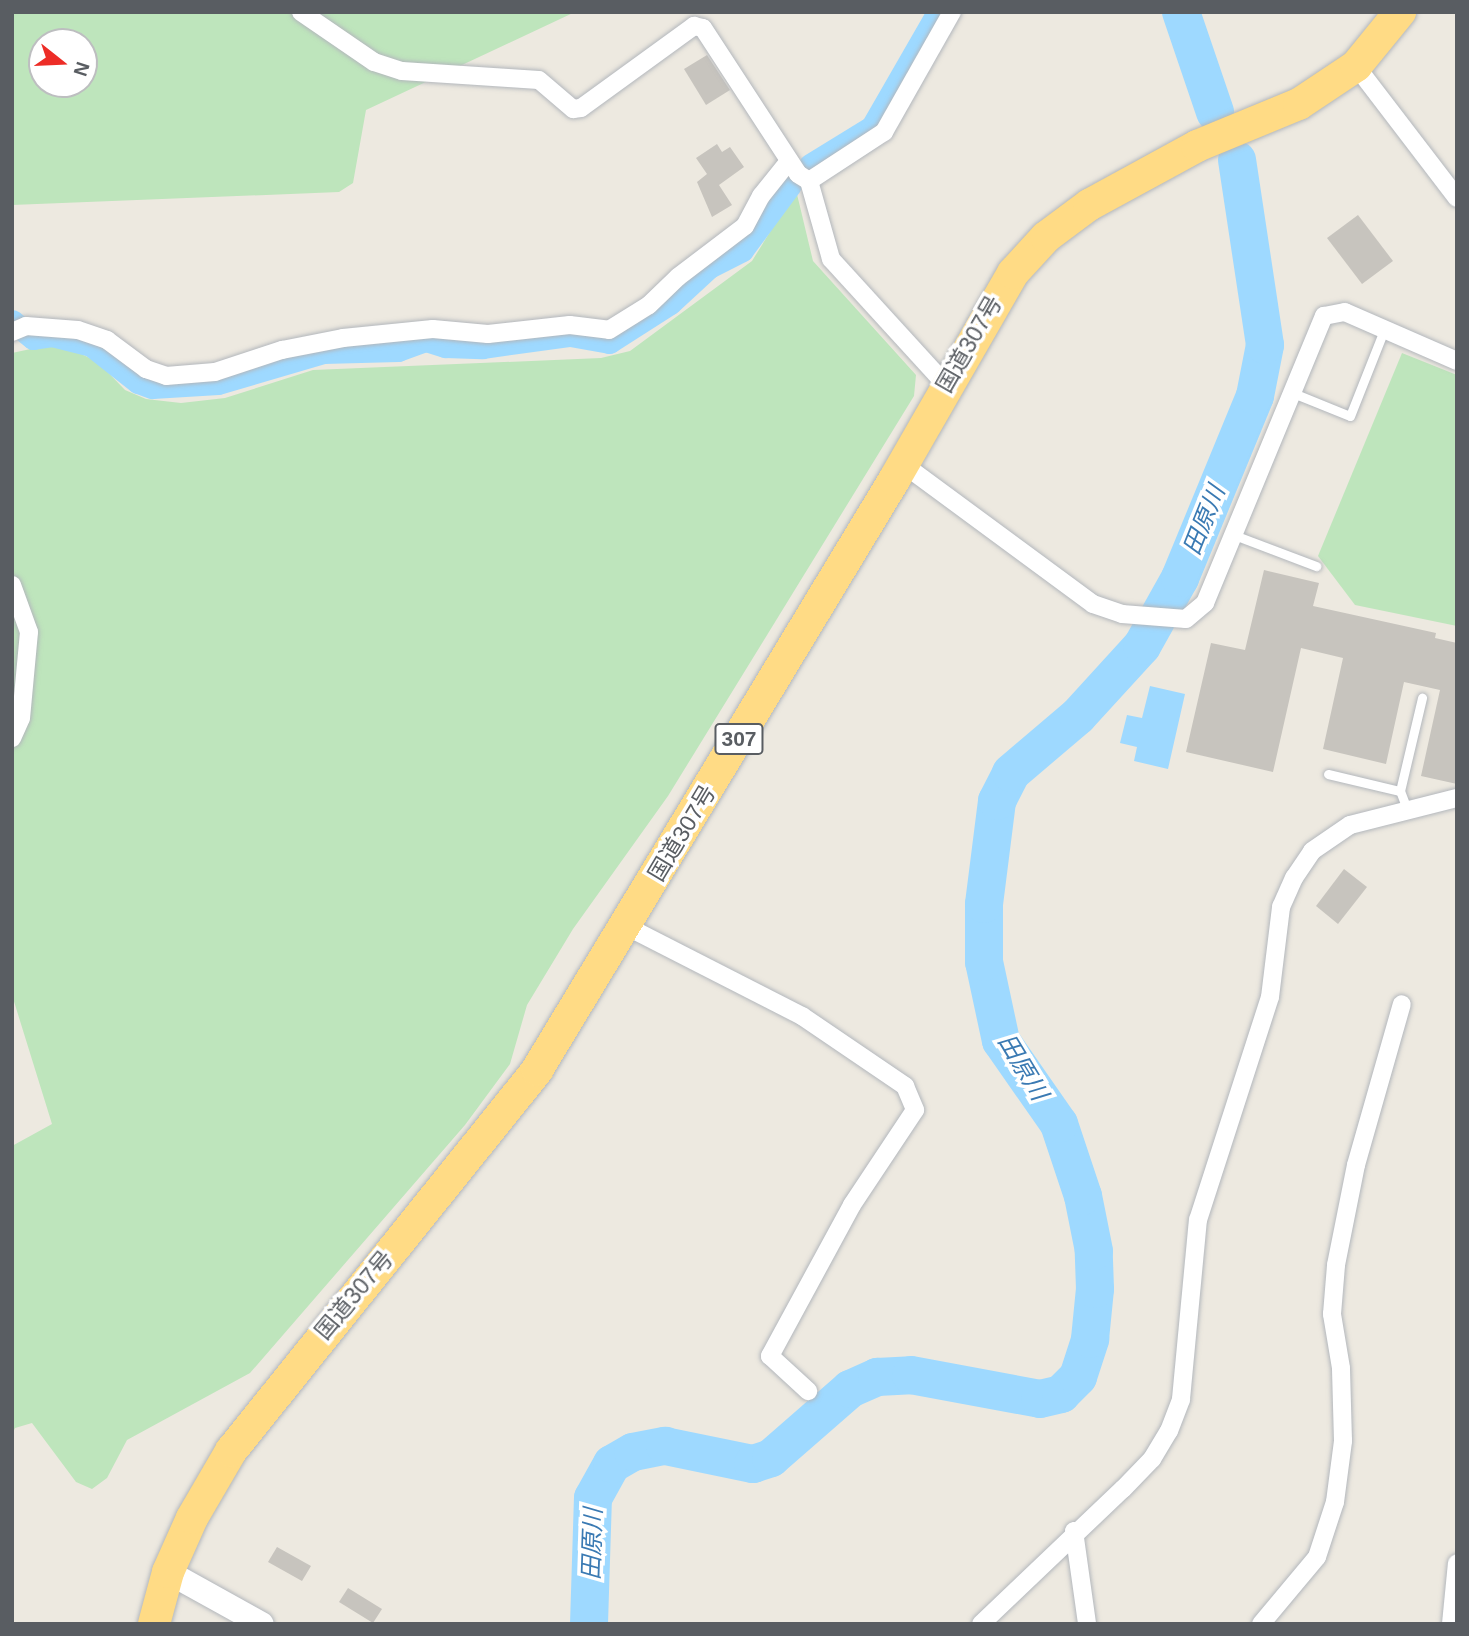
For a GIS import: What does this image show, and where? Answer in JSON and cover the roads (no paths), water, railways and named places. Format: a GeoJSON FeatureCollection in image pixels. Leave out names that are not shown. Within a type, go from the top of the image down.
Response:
{"type":"FeatureCollection","features":[{"type":"Feature","properties":{"kind":"highway","name":"国道307号"},"geometry":{"type":"LineString","coordinates":[[154,1624],[168,1572],[192,1518],[230,1451],[268,1400],[495,1126],[537,1070],[903,464],[945,384],[1013,273],[1067,220],[1197,146],[1299,104],[1356,66],[1400,12]]}},
{"type":"Feature","properties":{"kind":"street"},"geometry":{"type":"LineString","coordinates":[[301,12],[374,62],[402,71],[539,80],[573,109],[581,108],[694,26],[703,28],[789,161],[810,181],[831,259],[945,384]]}},
{"type":"Feature","properties":{"kind":"street"},"geometry":{"type":"LineString","coordinates":[[810,181],[884,132],[952,12]]}},
{"type":"Feature","properties":{"kind":"street"},"geometry":{"type":"LineString","coordinates":[[1356,66],[1457,198]]}},
{"type":"Feature","properties":{"kind":"street"},"geometry":{"type":"LineString","coordinates":[[19,329],[78,330],[107,340],[146,369],[166,376],[215,372],[282,350],[343,338],[433,329],[488,334],[570,325],[609,330],[649,305],[678,276],[745,226],[761,196],[789,161]]}},
{"type":"Feature","properties":{"kind":"street"},"geometry":{"type":"LineString","coordinates":[[903,464],[1082,597],[1105,610],[1145,617],[1175,619],[1193,616],[1202,608],[1234,535],[1324,316],[1345,312],[1457,361]]}},
{"type":"Feature","properties":{"kind":"street"},"geometry":{"type":"LineString","coordinates":[[12,585],[29,632],[21,718],[12,738]]}},
{"type":"Feature","properties":{"kind":"street"},"geometry":{"type":"LineString","coordinates":[[981,1624],[1074,1531],[1152,1459],[1181,1399],[1198,1220],[1270,997],[1281,907],[1294,878],[1312,852],[1350,825],[1457,798]]}},
{"type":"Feature","properties":{"kind":"street"},"geometry":{"type":"LineString","coordinates":[[626,926],[802,1016],[905,1086],[915,1110],[852,1205],[769,1356],[808,1391]]}},
{"type":"Feature","properties":{"kind":"street"},"geometry":{"type":"LineString","coordinates":[[1261,1624],[1317,1556],[1335,1502],[1343,1441],[1341,1368],[1332,1314],[1336,1265],[1356,1165],[1402,1004]]}},
{"type":"Feature","properties":{"kind":"street"},"geometry":{"type":"LineString","coordinates":[[1074,1531],[1087,1624]]}},
{"type":"Feature","properties":{"kind":"street"},"geometry":{"type":"LineString","coordinates":[[1451,1624],[1457,1563]]}},
{"type":"Feature","properties":{"kind":"street"},"geometry":{"type":"LineString","coordinates":[[168,1572],[262,1624]]}},
{"type":"Feature","properties":{"kind":"lane"},"geometry":{"type":"LineString","coordinates":[[1293,393],[1350,416],[1384,330]]}},
{"type":"Feature","properties":{"kind":"lane"},"geometry":{"type":"LineString","coordinates":[[1234,535],[1316,566]]}},
{"type":"Feature","properties":{"kind":"lane"},"geometry":{"type":"LineString","coordinates":[[1407,809],[1400,791],[1422,698]]}},
{"type":"Feature","properties":{"kind":"lane"},"geometry":{"type":"LineString","coordinates":[[1328,774],[1400,791]]}},
{"type":"Feature","properties":{"kind":"water"},"geometry":{"type":"Polygon","coordinates":[[[1150,686],[1185,694],[1168,769],[1134,761],[1137,747],[1120,743],[1127,715],[1142,718],[1150,686]]]}},
{"type":"Feature","properties":{"kind":"waterway"},"geometry":{"type":"LineString","coordinates":[[810,165],[872,127],[938,12]]}},
{"type":"Feature","properties":{"kind":"waterway","name":"田原川"},"geometry":{"type":"LineString","coordinates":[[1181,12],[1215,112]]}},
{"type":"Feature","properties":{"kind":"waterway","name":"田原川"},"geometry":{"type":"LineString","coordinates":[[589,1624],[593,1498],[612,1464],[633,1452],[665,1446],[753,1464],[771,1458],[850,1389],[877,1377],[911,1375],[1040,1399],[1061,1394],[1078,1377],[1090,1339],[1095,1289],[1094,1251],[1083,1196],[1059,1124],[1001,1041],[984,962],[984,904],[997,801],[1011,773],[1078,716],[1142,646],[1180,578],[1255,396],[1265,345],[1237,160]]}},
{"type":"Feature","properties":{"kind":"waterway"},"geometry":{"type":"LineString","coordinates":[[12,321],[33,338],[52,335],[91,345],[138,382],[152,387],[218,383],[323,352],[398,350],[426,340],[445,346],[482,347],[570,335],[609,342],[670,303],[709,267],[742,250],[790,185]]}}]}
